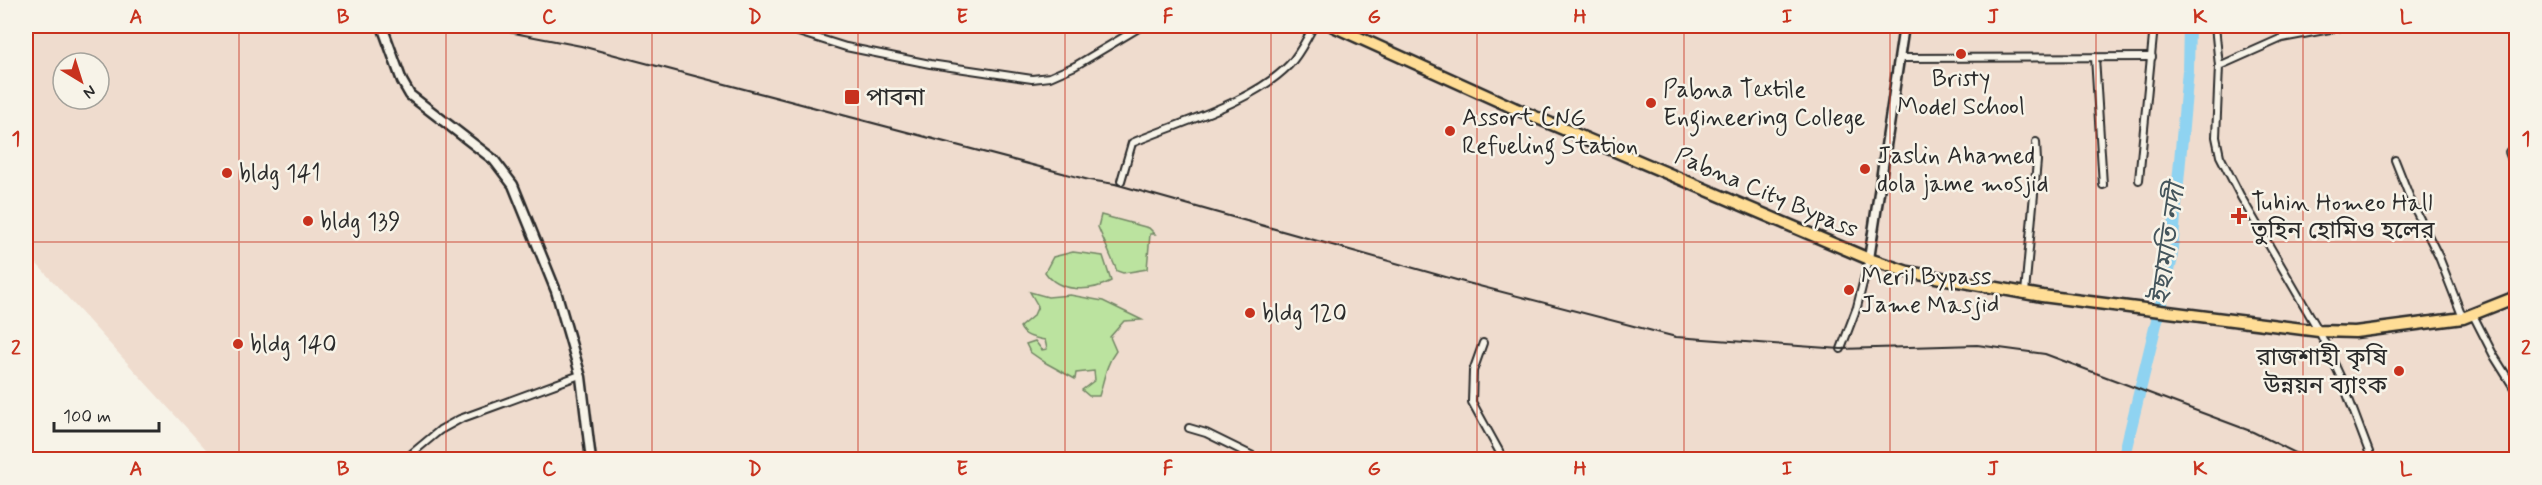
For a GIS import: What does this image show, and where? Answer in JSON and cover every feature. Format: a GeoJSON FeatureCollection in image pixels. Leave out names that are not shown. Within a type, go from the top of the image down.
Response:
{"type":"FeatureCollection","features":[{"type":"Feature","properties":{"kind":"highway","name":"Pabna City Bypass"},"geometry":{"type":"LineString","coordinates":[[1333,26],[1514,108],[1869,259],[1939,279],[2025,293],[2319,331]]}},
{"type":"Feature","properties":{"kind":"highway"},"geometry":{"type":"LineString","coordinates":[[2319,331],[2355,332],[2468,316],[2517,297]]}},
{"type":"Feature","properties":{"kind":"main road"},"geometry":{"type":"LineString","coordinates":[[382,26],[402,81],[410,94],[494,160],[513,185],[556,291],[580,375],[591,459]]}},
{"type":"Feature","properties":{"kind":"main road"},"geometry":{"type":"LineString","coordinates":[[1869,259],[1904,26]]}},
{"type":"Feature","properties":{"kind":"street"},"geometry":{"type":"LineString","coordinates":[[779,26],[856,49],[930,64],[1032,79],[1050,77],[1075,66],[1143,26]]}},
{"type":"Feature","properties":{"kind":"street"},"geometry":{"type":"LineString","coordinates":[[1120,181],[1132,143],[1188,122],[1259,87],[1290,65],[1314,26]]}},
{"type":"Feature","properties":{"kind":"street"},"geometry":{"type":"LineString","coordinates":[[2139,180],[2154,26]]}},
{"type":"Feature","properties":{"kind":"street"},"geometry":{"type":"LineString","coordinates":[[2215,26],[2218,66],[2217,137],[2220,156],[2241,197],[2319,331],[2341,378],[2372,459]]}},
{"type":"Feature","properties":{"kind":"street"},"geometry":{"type":"LineString","coordinates":[[2218,66],[2282,38],[2346,26]]}},
{"type":"Feature","properties":{"kind":"street"},"geometry":{"type":"LineString","coordinates":[[2095,57],[2103,185]]}},
{"type":"Feature","properties":{"kind":"street"},"geometry":{"type":"LineString","coordinates":[[1900,58],[2152,57]]}},
{"type":"Feature","properties":{"kind":"street"},"geometry":{"type":"LineString","coordinates":[[2025,293],[2037,161],[2036,142]]}},
{"type":"Feature","properties":{"kind":"street"},"geometry":{"type":"LineString","coordinates":[[2517,144],[2509,152],[2517,171]]}},
{"type":"Feature","properties":{"kind":"street"},"geometry":{"type":"LineString","coordinates":[[2395,160],[2412,203],[2468,316],[2517,391]]}},
{"type":"Feature","properties":{"kind":"street"},"geometry":{"type":"LineString","coordinates":[[1841,349],[1857,307],[1869,259]]}},
{"type":"Feature","properties":{"kind":"street"},"geometry":{"type":"LineString","coordinates":[[1483,343],[1473,371],[1472,402],[1503,459]]}},
{"type":"Feature","properties":{"kind":"street"},"geometry":{"type":"LineString","coordinates":[[404,459],[440,430],[460,419],[580,375]]}},
{"type":"Feature","properties":{"kind":"street"},"geometry":{"type":"LineString","coordinates":[[1189,428],[1206,433],[1261,459]]}},
{"type":"Feature","properties":{"kind":"shaded area"},"geometry":{"type":"Polygon","coordinates":[[[26,26],[2516,26],[2516,459],[215,459],[26,252],[26,26]]]}},
{"type":"Feature","properties":{"kind":"green space"},"geometry":{"type":"Polygon","coordinates":[[[1101,215],[1149,228],[1155,234],[1150,234],[1147,269],[1123,273],[1117,271],[1098,227],[1101,215]]]}},
{"type":"Feature","properties":{"kind":"green space"},"geometry":{"type":"Polygon","coordinates":[[[1073,252],[1103,256],[1111,281],[1085,289],[1067,287],[1051,279],[1045,272],[1053,257],[1073,252]]]}},
{"type":"Feature","properties":{"kind":"green space"},"geometry":{"type":"Polygon","coordinates":[[[1030,292],[1048,297],[1070,295],[1103,301],[1142,320],[1124,321],[1110,337],[1116,351],[1108,367],[1099,396],[1089,396],[1082,390],[1095,380],[1094,371],[1076,373],[1075,379],[1030,352],[1026,344],[1035,341],[1042,350],[1047,349],[1045,340],[1027,335],[1020,327],[1034,315],[1038,306],[1030,292]]]}},
{"type":"Feature","properties":{"kind":"waterway","name":"ইছামতি নদী"},"geometry":{"type":"LineString","coordinates":[[2123,460],[2171,262],[2188,70],[2189,26]]}},
{"type":"Feature","properties":{"kind":"railway"},"geometry":{"type":"LineString","coordinates":[[478,26],[581,46],[1089,180],[1115,184],[1460,281],[1676,337],[1841,349],[1977,345],[2045,354],[2253,432],[2310,460]]}},
{"type":"Feature","properties":{"kind":"place","name":"Bristy Model School"},"geometry":{"type":"Point","coordinates":[1961,54]}},
{"type":"Feature","properties":{"kind":"place","name":"পাবনা"},"geometry":{"type":"Point","coordinates":[852,97]}},
{"type":"Feature","properties":{"kind":"place","name":"Pabna Textile Engineering College"},"geometry":{"type":"Point","coordinates":[1651,103]}},
{"type":"Feature","properties":{"kind":"place","name":"Assort CNG Refueling Station"},"geometry":{"type":"Point","coordinates":[1450,131]}},
{"type":"Feature","properties":{"kind":"place","name":"Jaslin Ahamed dola jame mosjid"},"geometry":{"type":"Point","coordinates":[1865,169]}},
{"type":"Feature","properties":{"kind":"place","name":"bldg 141"},"geometry":{"type":"Point","coordinates":[227,173]}},
{"type":"Feature","properties":{"kind":"place","name":"Tuhin Homeo Hall তুহিন হোমিও হলের"},"geometry":{"type":"Point","coordinates":[2239,216]}},
{"type":"Feature","properties":{"kind":"place","name":"bldg 139"},"geometry":{"type":"Point","coordinates":[308,221]}},
{"type":"Feature","properties":{"kind":"place","name":"Meril Bypass Jame Masjid"},"geometry":{"type":"Point","coordinates":[1849,290]}},
{"type":"Feature","properties":{"kind":"place","name":"bldg 120"},"geometry":{"type":"Point","coordinates":[1250,313]}},
{"type":"Feature","properties":{"kind":"place","name":"bldg 140"},"geometry":{"type":"Point","coordinates":[238,344]}},
{"type":"Feature","properties":{"kind":"place","name":"রাজশাহী কৃষি উন্নয়ন ব্যাংক"},"geometry":{"type":"Point","coordinates":[2399,371]}}]}
